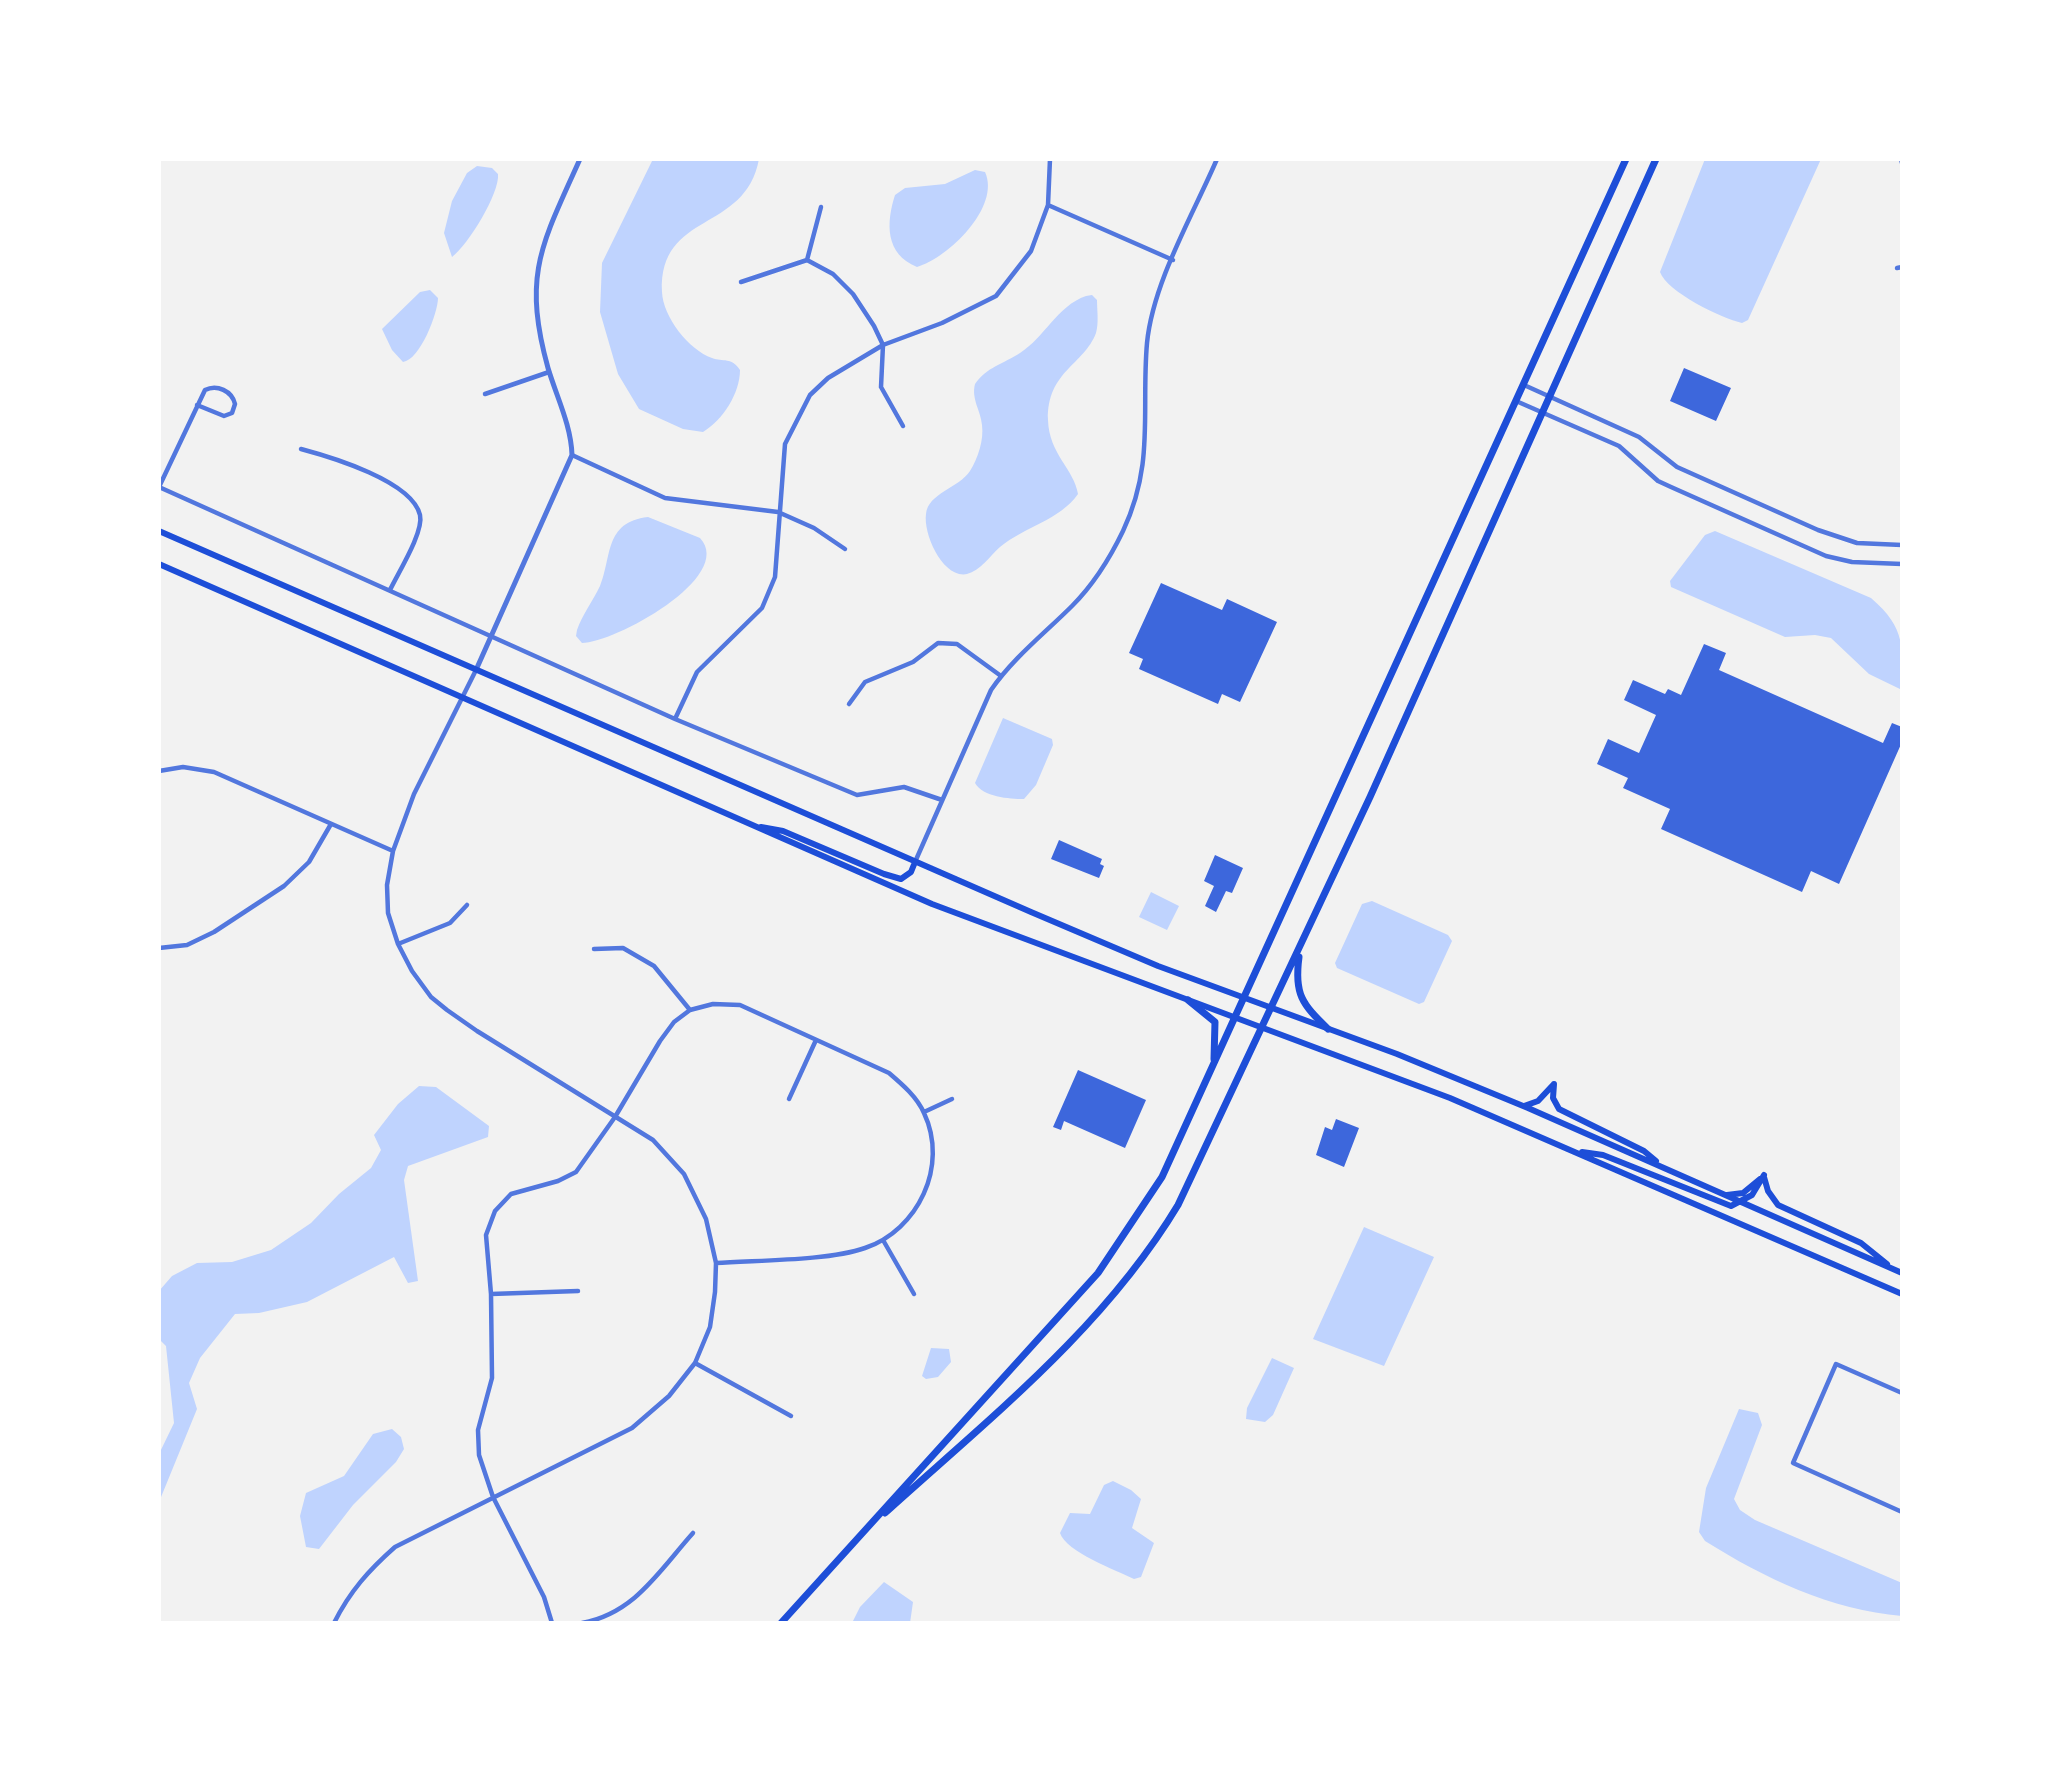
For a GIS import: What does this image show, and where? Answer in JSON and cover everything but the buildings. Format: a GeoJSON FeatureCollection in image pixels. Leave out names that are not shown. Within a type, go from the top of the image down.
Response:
{"type":"FeatureCollection","features":[{"type":"Feature","properties":{"kind":"main road"},"geometry":{"type":"LineString","coordinates":[[781,1623],[914,1473],[1058,1319],[1119,1246],[1162,1177],[1626,159]]}},
{"type":"Feature","properties":{"kind":"main road"},"geometry":{"type":"LineString","coordinates":[[864,1532],[1061,1354],[1120,1290],[1178,1205],[1300,950],[1656,159]]}},
{"type":"Feature","properties":{"kind":"main road"},"geometry":{"type":"LineString","coordinates":[[159,531],[1157,966],[1272,1007],[1524,1106],[1898,1271]]}},
{"type":"Feature","properties":{"kind":"main road"},"geometry":{"type":"LineString","coordinates":[[159,564],[932,904],[1450,1098],[1902,1294]]}},
{"type":"Feature","properties":{"kind":"main road"},"geometry":{"type":"LineString","coordinates":[[750,825],[783,831],[901,878],[911,872],[915,862]]}},
{"type":"Feature","properties":{"kind":"main road"},"geometry":{"type":"LineString","coordinates":[[1300,950],[1296,980],[1299,993],[1307,1009],[1328,1029]]}},
{"type":"Feature","properties":{"kind":"main road"},"geometry":{"type":"LineString","coordinates":[[1188,1000],[1215,1022],[1213,1067]]}},
{"type":"Feature","properties":{"kind":"main road"},"geometry":{"type":"LineString","coordinates":[[1524,1106],[1538,1101],[1554,1084],[1553,1098],[1559,1109],[1644,1151],[1663,1167]]}},
{"type":"Feature","properties":{"kind":"main road"},"geometry":{"type":"LineString","coordinates":[[1573,1150],[1603,1155],[1731,1206],[1743,1202],[1758,1189],[1764,1175]]}},
{"type":"Feature","properties":{"kind":"main road"},"geometry":{"type":"LineString","coordinates":[[1725,1195],[1743,1193],[1764,1175]]}},
{"type":"Feature","properties":{"kind":"main road"},"geometry":{"type":"LineString","coordinates":[[1764,1175],[1768,1191],[1778,1205],[1861,1243],[1898,1271]]}},
{"type":"Feature","properties":{"kind":"street"},"geometry":{"type":"LineString","coordinates":[[334,1623],[347,1597],[360,1580],[395,1547],[632,1429],[669,1396],[695,1363],[709,1326],[716,1263],[706,1219],[684,1174],[653,1140],[477,1031],[431,997],[412,971],[398,944],[388,912],[387,886],[393,851],[414,794],[493,635],[572,456],[571,436],[549,372],[534,298],[545,238],[580,159]]}},
{"type":"Feature","properties":{"kind":"street"},"geometry":{"type":"LineString","coordinates":[[675,719],[697,672],[762,608],[775,577],[785,444],[810,395],[844,367],[883,345],[942,323],[996,296],[1031,251],[1048,205],[1050,159]]}},
{"type":"Feature","properties":{"kind":"street"},"geometry":{"type":"LineString","coordinates":[[915,862],[991,690],[1001,676],[1075,603],[1101,570],[1124,530],[1147,448],[1147,343],[1153,309],[1217,159]]}},
{"type":"Feature","properties":{"kind":"street"},"geometry":{"type":"LineString","coordinates":[[1048,205],[1173,260]]}},
{"type":"Feature","properties":{"kind":"street"},"geometry":{"type":"LineString","coordinates":[[807,260],[821,207]]}},
{"type":"Feature","properties":{"kind":"street"},"geometry":{"type":"LineString","coordinates":[[741,282],[807,260],[833,274],[853,294],[883,345],[881,387],[904,426]]}},
{"type":"Feature","properties":{"kind":"street"},"geometry":{"type":"LineString","coordinates":[[485,394],[549,372]]}},
{"type":"Feature","properties":{"kind":"street"},"geometry":{"type":"LineString","coordinates":[[1523,385],[1639,437],[1678,467],[1818,530],[1857,543],[1902,545]]}},
{"type":"Feature","properties":{"kind":"street"},"geometry":{"type":"LineString","coordinates":[[197,405],[224,416],[232,413],[235,404],[231,395],[213,387],[205,390],[197,405],[159,487],[675,719],[856,794],[904,787],[942,800]]}},
{"type":"Feature","properties":{"kind":"street"},"geometry":{"type":"LineString","coordinates":[[1516,401],[1619,446],[1658,481],[1826,556],[1852,562],[1902,564]]}},
{"type":"Feature","properties":{"kind":"street"},"geometry":{"type":"LineString","coordinates":[[300,449],[347,462],[378,477],[413,501],[421,517],[418,532],[390,590]]}},
{"type":"Feature","properties":{"kind":"street"},"geometry":{"type":"LineString","coordinates":[[572,456],[666,498],[778,512],[814,528],[845,549]]}},
{"type":"Feature","properties":{"kind":"street"},"geometry":{"type":"LineString","coordinates":[[849,704],[865,682],[913,662],[938,643],[957,644],[1001,676]]}},
{"type":"Feature","properties":{"kind":"street"},"geometry":{"type":"LineString","coordinates":[[159,771],[183,767],[214,772],[393,851]]}},
{"type":"Feature","properties":{"kind":"street"},"geometry":{"type":"LineString","coordinates":[[159,948],[187,945],[214,932],[284,887],[309,862],[331,824]]}},
{"type":"Feature","properties":{"kind":"street"},"geometry":{"type":"LineString","coordinates":[[398,944],[450,923],[467,905]]}},
{"type":"Feature","properties":{"kind":"street"},"geometry":{"type":"LineString","coordinates":[[594,949],[623,948],[654,966],[690,1010]]}},
{"type":"Feature","properties":{"kind":"street"},"geometry":{"type":"LineString","coordinates":[[552,1623],[544,1597],[493,1497],[480,1455],[478,1430],[492,1378],[491,1294],[486,1235],[495,1211],[511,1194],[558,1181],[576,1172],[615,1117],[674,1022],[690,1010],[713,1003],[740,1005],[889,1073],[908,1090],[924,1112],[934,1158],[928,1185],[911,1216],[883,1240],[848,1252],[716,1263]]}},
{"type":"Feature","properties":{"kind":"street"},"geometry":{"type":"LineString","coordinates":[[789,1099],[816,1040]]}},
{"type":"Feature","properties":{"kind":"street"},"geometry":{"type":"LineString","coordinates":[[924,1112],[952,1099]]}},
{"type":"Feature","properties":{"kind":"street"},"geometry":{"type":"LineString","coordinates":[[883,1240],[914,1294]]}},
{"type":"Feature","properties":{"kind":"street"},"geometry":{"type":"LineString","coordinates":[[491,1294],[578,1291]]}},
{"type":"Feature","properties":{"kind":"street"},"geometry":{"type":"LineString","coordinates":[[695,1363],[791,1416]]}},
{"type":"Feature","properties":{"kind":"street"},"geometry":{"type":"LineString","coordinates":[[1902,1394],[1836,1364],[1793,1463],[1902,1512]]}},
{"type":"Feature","properties":{"kind":"street"},"geometry":{"type":"LineString","coordinates":[[582,1623],[611,1616],[632,1602],[693,1532]]}},
{"type":"Feature","properties":{"kind":"water"},"geometry":{"type":"Polygon","coordinates":[[[653,159],[759,159],[751,183],[738,200],[688,234],[674,247],[665,266],[663,302],[672,322],[686,340],[703,354],[731,362],[740,370],[734,397],[717,420],[703,432],[683,429],[639,409],[618,374],[600,312],[602,263],[653,159]]]}},
{"type":"Feature","properties":{"kind":"water"},"geometry":{"type":"Polygon","coordinates":[[[1705,159],[1821,159],[1748,320],[1742,323],[1721,316],[1683,296],[1660,272],[1705,159]]]}},
{"type":"Feature","properties":{"kind":"water"},"geometry":{"type":"Polygon","coordinates":[[[477,166],[492,168],[498,174],[497,183],[482,218],[452,257],[444,233],[452,201],[467,173],[477,166]]]}},
{"type":"Feature","properties":{"kind":"water"},"geometry":{"type":"Polygon","coordinates":[[[975,170],[985,172],[988,186],[979,215],[969,229],[929,262],[917,267],[906,261],[894,246],[891,237],[890,216],[895,195],[905,188],[945,184],[975,170]]]}},
{"type":"Feature","properties":{"kind":"water"},"geometry":{"type":"Polygon","coordinates":[[[430,290],[438,298],[435,314],[422,345],[403,362],[392,350],[382,329],[420,292],[430,290]]]}},
{"type":"Feature","properties":{"kind":"water"},"geometry":{"type":"Polygon","coordinates":[[[1092,295],[1097,300],[1096,333],[1053,390],[1048,420],[1049,432],[1057,452],[1076,485],[1078,494],[1052,517],[1000,547],[976,570],[958,574],[950,570],[936,553],[928,533],[926,514],[932,501],[965,477],[978,455],[982,431],[974,395],[975,384],[990,370],[1029,346],[1059,314],[1086,296],[1092,295]]]}},
{"type":"Feature","properties":{"kind":"water"},"geometry":{"type":"Polygon","coordinates":[[[648,517],[700,538],[707,554],[701,571],[687,588],[643,620],[598,640],[582,643],[576,636],[577,630],[600,586],[612,542],[624,526],[634,520],[648,517]]]}},
{"type":"Feature","properties":{"kind":"water"},"geometry":{"type":"Polygon","coordinates":[[[1715,531],[1871,598],[1883,609],[1897,629],[1902,650],[1902,690],[1869,674],[1831,638],[1815,635],[1785,637],[1671,587],[1670,581],[1705,535],[1715,531]]]}},
{"type":"Feature","properties":{"kind":"water"},"geometry":{"type":"Polygon","coordinates":[[[1003,718],[1052,739],[1053,745],[1036,785],[1024,799],[990,794],[975,783],[1003,718]]]}},
{"type":"Feature","properties":{"kind":"water"},"geometry":{"type":"Polygon","coordinates":[[[1151,892],[1179,906],[1167,930],[1139,917],[1151,892]]]}},
{"type":"Feature","properties":{"kind":"water"},"geometry":{"type":"Polygon","coordinates":[[[1372,901],[1448,935],[1452,941],[1424,1002],[1419,1004],[1337,968],[1335,963],[1362,904],[1372,901]]]}},
{"type":"Feature","properties":{"kind":"water"},"geometry":{"type":"Polygon","coordinates":[[[419,1086],[436,1087],[489,1126],[488,1137],[408,1166],[404,1180],[418,1281],[408,1283],[394,1257],[307,1302],[259,1313],[235,1314],[200,1358],[189,1383],[197,1409],[159,1502],[159,1454],[174,1423],[166,1346],[159,1339],[159,1291],[172,1276],[197,1263],[232,1262],[271,1250],[311,1223],[339,1194],[371,1168],[381,1150],[374,1135],[398,1104],[419,1086]]]}},
{"type":"Feature","properties":{"kind":"water"},"geometry":{"type":"Polygon","coordinates":[[[1364,1227],[1434,1257],[1384,1366],[1313,1339],[1364,1227]]]}},
{"type":"Feature","properties":{"kind":"water"},"geometry":{"type":"Polygon","coordinates":[[[931,1348],[949,1349],[951,1362],[938,1377],[926,1379],[922,1376],[931,1348]]]}},
{"type":"Feature","properties":{"kind":"water"},"geometry":{"type":"Polygon","coordinates":[[[1272,1358],[1294,1368],[1273,1415],[1265,1422],[1246,1419],[1247,1408],[1272,1358]]]}},
{"type":"Feature","properties":{"kind":"water"},"geometry":{"type":"Polygon","coordinates":[[[1739,1409],[1758,1413],[1762,1425],[1734,1499],[1740,1510],[1755,1520],[1902,1583],[1902,1616],[1850,1607],[1799,1590],[1705,1541],[1699,1532],[1706,1488],[1739,1409]]]}},
{"type":"Feature","properties":{"kind":"water"},"geometry":{"type":"Polygon","coordinates":[[[392,1429],[401,1437],[404,1449],[396,1462],[353,1505],[319,1549],[306,1547],[300,1516],[306,1493],[344,1476],[373,1434],[392,1429]]]}},
{"type":"Feature","properties":{"kind":"water"},"geometry":{"type":"Polygon","coordinates":[[[1113,1481],[1131,1490],[1141,1499],[1132,1528],[1154,1543],[1141,1577],[1134,1579],[1081,1554],[1064,1540],[1060,1533],[1070,1513],[1090,1514],[1104,1485],[1113,1481]]]}},
{"type":"Feature","properties":{"kind":"water"},"geometry":{"type":"Polygon","coordinates":[[[884,1582],[913,1602],[910,1623],[852,1623],[860,1607],[884,1582]]]}}]}
